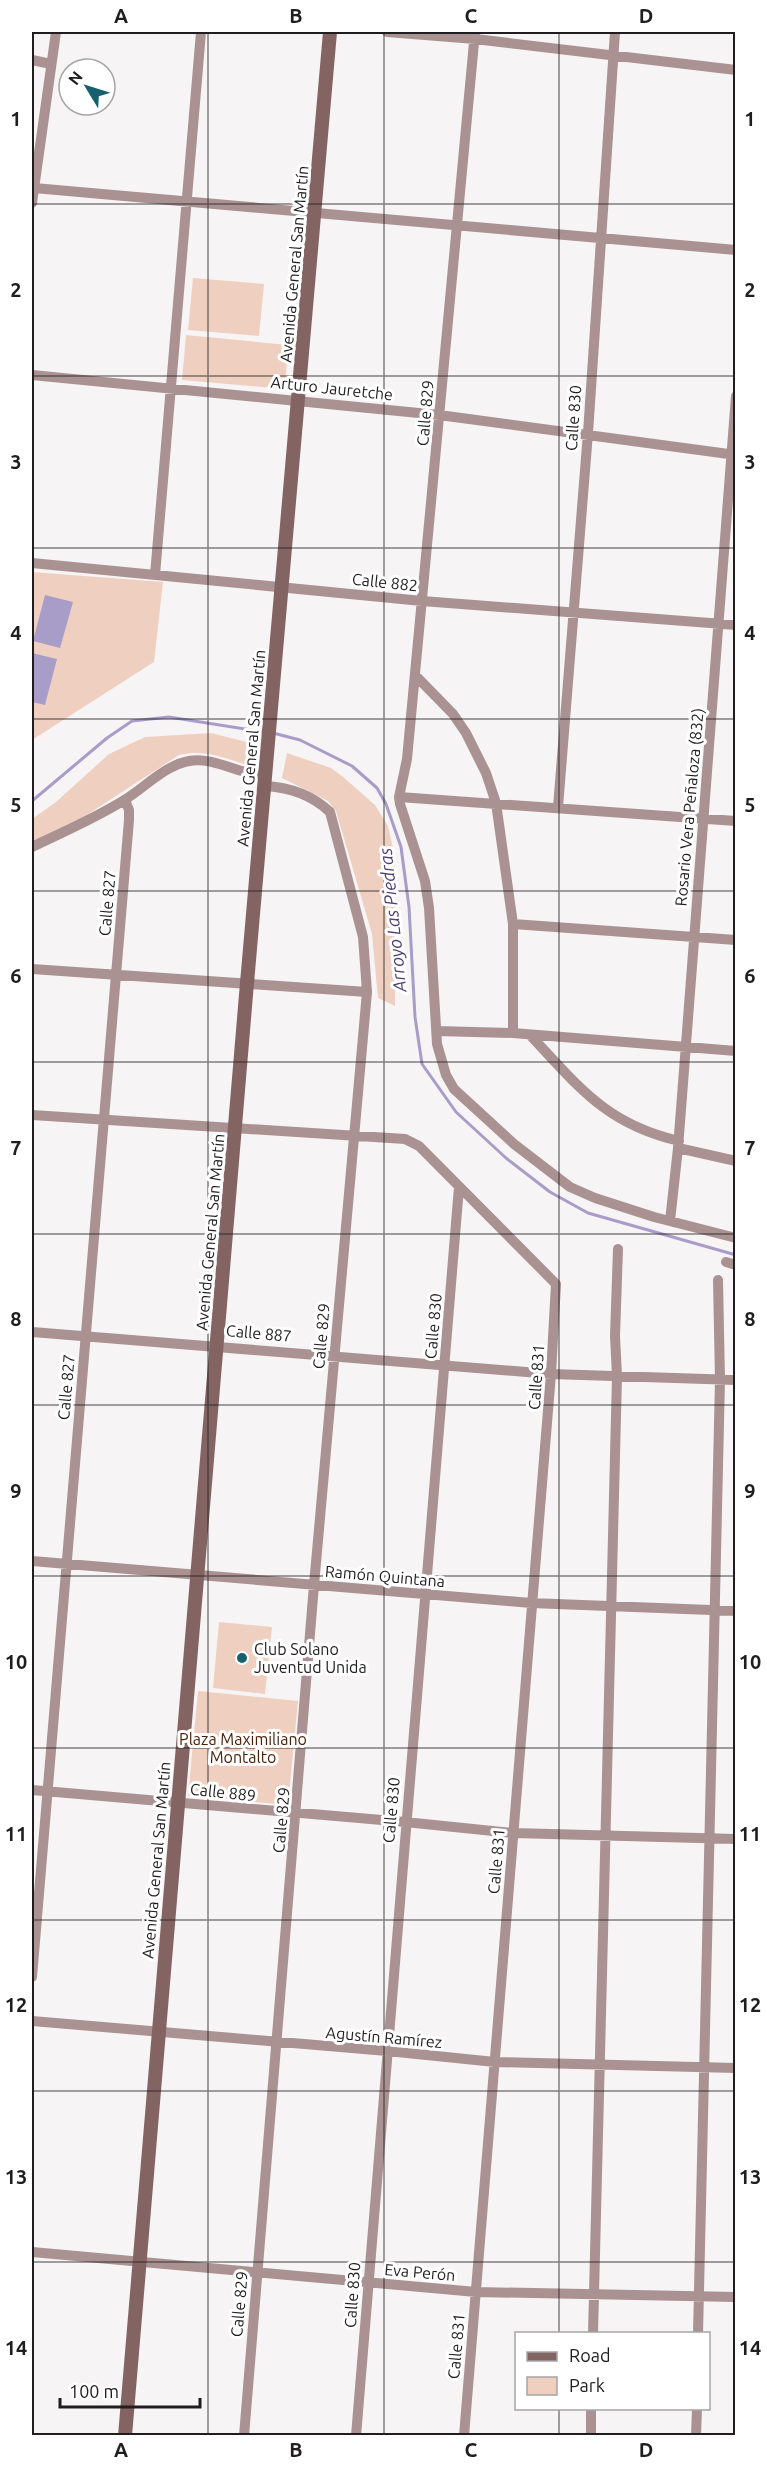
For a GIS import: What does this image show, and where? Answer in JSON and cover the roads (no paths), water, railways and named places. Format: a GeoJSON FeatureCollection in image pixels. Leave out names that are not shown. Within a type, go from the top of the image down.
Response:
{"type":"FeatureCollection","features":[{"type":"Feature","properties":{"kind":"main road","name":"Avenida General San Martín"},"geometry":{"type":"LineString","coordinates":[[125,2436],[177,1802],[330,32]]}},
{"type":"Feature","properties":{"kind":"street"},"geometry":{"type":"LineString","coordinates":[[32,204],[34,163],[56,32]]}},
{"type":"Feature","properties":{"kind":"street"},"geometry":{"type":"LineString","coordinates":[[155,574],[201,32]]}},
{"type":"Feature","properties":{"kind":"street"},"geometry":{"type":"LineString","coordinates":[[387,32],[475,35],[613,56],[735,70]]}},
{"type":"Feature","properties":{"kind":"street","name":"Calle 830"},"geometry":{"type":"LineString","coordinates":[[558,807],[588,433],[615,32]]}},
{"type":"Feature","properties":{"kind":"street","name":"Calle 829"},"geometry":{"type":"LineString","coordinates":[[399,797],[407,759],[475,35]]}},
{"type":"Feature","properties":{"kind":"street"},"geometry":{"type":"LineString","coordinates":[[32,60],[51,64]]}},
{"type":"Feature","properties":{"kind":"street"},"geometry":{"type":"LineString","coordinates":[[32,112],[44,114]]}},
{"type":"Feature","properties":{"kind":"street"},"geometry":{"type":"LineString","coordinates":[[34,188],[735,250]]}},
{"type":"Feature","properties":{"kind":"street","name":"Arturo Jauretche"},"geometry":{"type":"LineString","coordinates":[[32,375],[439,415],[588,433],[733,455]]}},
{"type":"Feature","properties":{"kind":"street","name":"Rosario Vera Peñaloza (832)"},"geometry":{"type":"LineString","coordinates":[[670,1221],[679,1145],[693,937],[733,455],[735,396]]}},
{"type":"Feature","properties":{"kind":"street","name":"Calle 882"},"geometry":{"type":"LineString","coordinates":[[32,563],[422,601],[735,625]]}},
{"type":"Feature","properties":{"kind":"street"},"geometry":{"type":"LineString","coordinates":[[415,675],[453,714],[466,733],[486,773],[496,803],[513,924],[513,1033]]}},
{"type":"Feature","properties":{"kind":"street","name":"Calle 829"},"geometry":{"type":"LineString","coordinates":[[32,847],[124,800],[166,771],[188,761],[207,762],[252,776],[265,775],[317,802],[330,812],[363,937],[367,992],[314,1584],[297,1814],[244,2436]]}},
{"type":"Feature","properties":{"kind":"street"},"geometry":{"type":"LineString","coordinates":[[735,821],[399,797],[425,881],[440,1059],[454,1089],[514,1144],[559,1180],[588,1196],[735,1238]]}},
{"type":"Feature","properties":{"kind":"street","name":"Calle 827"},"geometry":{"type":"LineString","coordinates":[[32,1977],[117,975],[129,819],[129,810],[124,800]]}},
{"type":"Feature","properties":{"kind":"street"},"geometry":{"type":"LineString","coordinates":[[513,924],[735,940]]}},
{"type":"Feature","properties":{"kind":"street"},"geometry":{"type":"LineString","coordinates":[[32,969],[367,992]]}},
{"type":"Feature","properties":{"kind":"street"},"geometry":{"type":"LineString","coordinates":[[437,1031],[513,1033],[735,1051]]}},
{"type":"Feature","properties":{"kind":"street"},"geometry":{"type":"LineString","coordinates":[[531,1035],[600,1106],[653,1135],[735,1161]]}},
{"type":"Feature","properties":{"kind":"street"},"geometry":{"type":"LineString","coordinates":[[32,1115],[405,1139],[414,1143],[459,1187]]}},
{"type":"Feature","properties":{"kind":"street","name":"Calle 830"},"geometry":{"type":"LineString","coordinates":[[356,2436],[459,1187]]}},
{"type":"Feature","properties":{"kind":"street","name":"Calle 831"},"geometry":{"type":"LineString","coordinates":[[459,1187],[556,1284],[551,1374],[464,2436]]}},
{"type":"Feature","properties":{"kind":"street"},"geometry":{"type":"LineString","coordinates":[[593,2332],[617,1376],[615,1336],[618,1249]]}},
{"type":"Feature","properties":{"kind":"street"},"geometry":{"type":"LineString","coordinates":[[698,2332],[720,1380],[718,1280]]}},
{"type":"Feature","properties":{"kind":"street","name":"Calle 887"},"geometry":{"type":"LineString","coordinates":[[32,1332],[85,1334],[334,1354],[551,1374],[735,1380]]}},
{"type":"Feature","properties":{"kind":"street","name":"Ramón Quintana"},"geometry":{"type":"LineString","coordinates":[[32,1561],[531,1603],[735,1611]]}},
{"type":"Feature","properties":{"kind":"street","name":"Calle 889"},"geometry":{"type":"LineString","coordinates":[[32,1790],[513,1833],[735,1839]]}},
{"type":"Feature","properties":{"kind":"street","name":"Agustín Ramírez"},"geometry":{"type":"LineString","coordinates":[[32,2021],[495,2062],[735,2068]]}},
{"type":"Feature","properties":{"kind":"street","name":"Eva Perón"},"geometry":{"type":"LineString","coordinates":[[32,2252],[476,2292],[735,2297]]}},
{"type":"Feature","properties":{"kind":"street"},"geometry":{"type":"LineString","coordinates":[[591,2410],[591,2436]]}},
{"type":"Feature","properties":{"kind":"street"},"geometry":{"type":"LineString","coordinates":[[696,2436],[697,2410]]}},
{"type":"Feature","properties":{"kind":"waterway","name":"Arroyo Las Piedras"},"geometry":{"type":"LineString","coordinates":[[32,801],[107,738],[132,721],[169,717],[264,732]]}},
{"type":"Feature","properties":{"kind":"waterway","name":"Arroyo Las Piedras"},"geometry":{"type":"LineString","coordinates":[[273,733],[300,740],[352,766],[377,788],[386,804],[401,847],[409,907],[415,1017],[422,1064],[456,1112],[506,1158],[550,1192],[588,1213],[736,1255]]}},
{"type":"Feature","properties":{"kind":"place","name":"Club Solano Juventud Unida"},"geometry":{"type":"Point","coordinates":[242,1658]}},
{"type":"Feature","properties":{"kind":"park label","name":"Plaza Maximiliano Montalto"},"geometry":{"type":"Point","coordinates":[243,1748]}}]}
